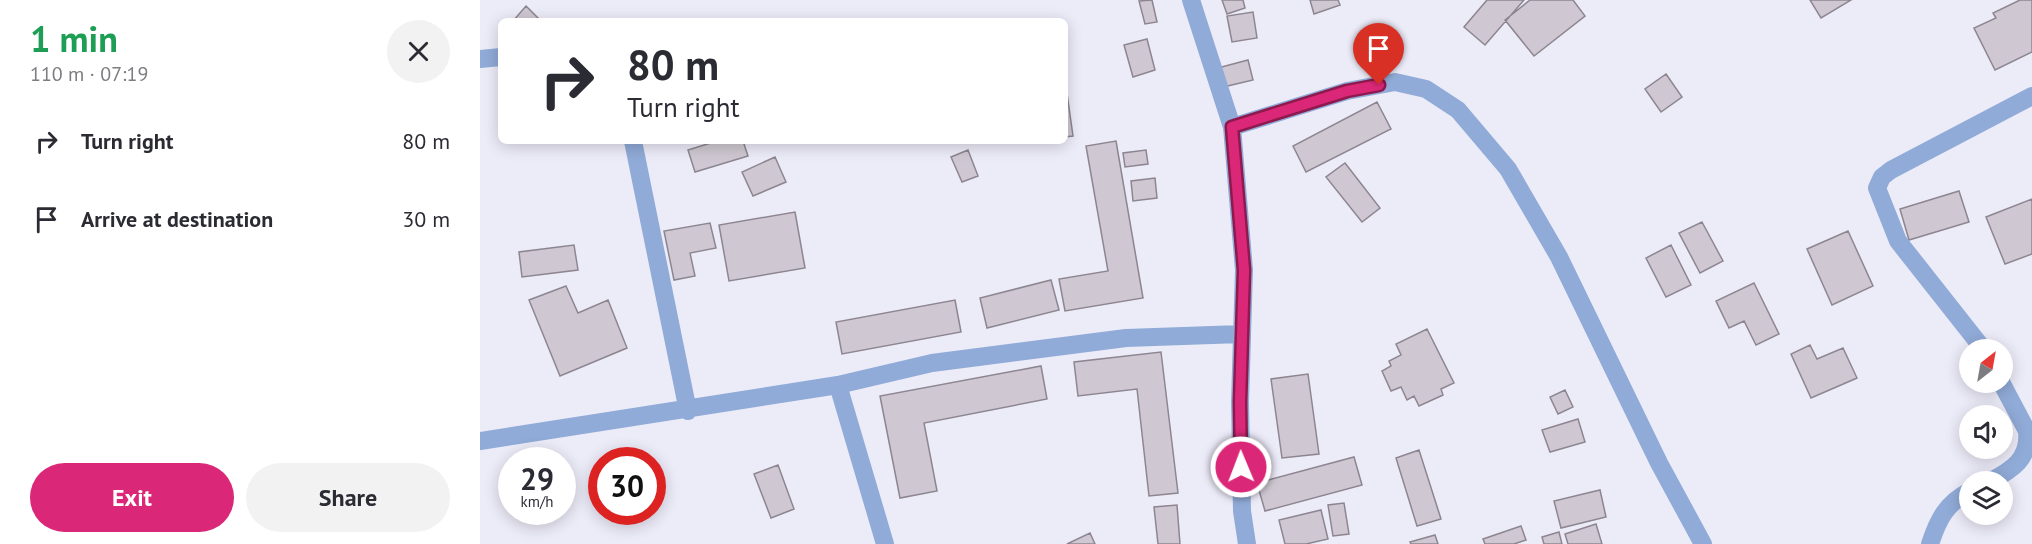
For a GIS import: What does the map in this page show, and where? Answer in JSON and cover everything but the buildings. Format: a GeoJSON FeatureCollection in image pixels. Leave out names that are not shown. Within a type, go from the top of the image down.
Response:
{"type":"FeatureCollection","features":[{"type":"Feature","properties":{"kind":"street"},"geometry":{"type":"LineString","coordinates":[[1191,0],[1232,127],[1244,270],[1241,334],[1242,511],[1246,544]]}},
{"type":"Feature","properties":{"kind":"street"},"geometry":{"type":"LineString","coordinates":[[480,59],[498,57]]}},
{"type":"Feature","properties":{"kind":"street"},"geometry":{"type":"LineString","coordinates":[[1232,127],[1347,91],[1395,82],[1426,89],[1458,110],[1508,169],[1559,257],[1659,463],[1703,544]]}},
{"type":"Feature","properties":{"kind":"street"},"geometry":{"type":"LineString","coordinates":[[1975,339],[1898,241],[1877,188],[1882,177],[1891,170],[2032,96]]}},
{"type":"Feature","properties":{"kind":"street"},"geometry":{"type":"LineString","coordinates":[[634,144],[688,411]]}},
{"type":"Feature","properties":{"kind":"street"},"geometry":{"type":"LineString","coordinates":[[480,441],[688,411],[838,385],[932,363],[1126,338],[1241,334]]}},
{"type":"Feature","properties":{"kind":"street"},"geometry":{"type":"LineString","coordinates":[[838,385],[885,544]]}},
{"type":"Feature","properties":{"kind":"street"},"geometry":{"type":"LineString","coordinates":[[2007,393],[2027,431],[2028,439],[2020,463],[2011,471]]}},
{"type":"Feature","properties":{"kind":"street"},"geometry":{"type":"LineString","coordinates":[[1929,544],[1939,518],[1948,505],[1959,498]]}},
{"type":"Feature","properties":{"kind":"route"},"geometry":{"type":"LineString","coordinates":[[1241,467],[1241,334],[1244,270],[1232,127],[1347,91],[1379,85]]}}]}
